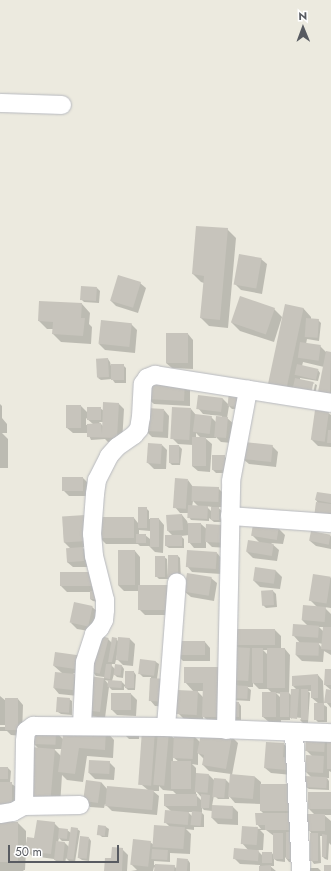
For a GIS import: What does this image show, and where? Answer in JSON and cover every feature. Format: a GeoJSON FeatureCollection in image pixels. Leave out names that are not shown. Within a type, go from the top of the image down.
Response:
{"type":"FeatureCollection","features":[{"type":"Feature","properties":{"kind":"street"},"geometry":{"type":"LineString","coordinates":[[0,103],[62,105]]}},
{"type":"Feature","properties":{"kind":"street"},"geometry":{"type":"LineString","coordinates":[[82,725],[85,662],[94,634],[100,628],[104,620],[105,610],[105,600],[94,556],[92,534],[94,494],[97,480],[109,456],[139,428],[143,384],[147,378],[155,376],[331,403]]}},
{"type":"Feature","properties":{"kind":"street"},"geometry":{"type":"LineString","coordinates":[[226,730],[231,481],[248,390]]}},
{"type":"Feature","properties":{"kind":"street"},"geometry":{"type":"LineString","coordinates":[[230,516],[331,523]]}},
{"type":"Feature","properties":{"kind":"street"},"geometry":{"type":"LineString","coordinates":[[166,727],[178,582]]}},
{"type":"Feature","properties":{"kind":"street"},"geometry":{"type":"LineString","coordinates":[[24,806],[26,731],[38,724],[331,733]]}},
{"type":"Feature","properties":{"kind":"street"},"geometry":{"type":"LineString","coordinates":[[294,732],[301,871]]}},
{"type":"Feature","properties":{"kind":"street"},"geometry":{"type":"LineString","coordinates":[[0,814],[13,812],[24,806],[80,805]]}},
{"type":"Feature","properties":{"kind":"building"},"geometry":{"type":"Polygon","coordinates":[[[196,226],[228,228],[220,320],[200,318],[204,276],[192,274],[196,226]]]}},
{"type":"Feature","properties":{"kind":"building"},"geometry":{"type":"Polygon","coordinates":[[[239,254],[262,258],[256,289],[234,285],[239,254]]]}},
{"type":"Feature","properties":{"kind":"building"},"geometry":{"type":"Polygon","coordinates":[[[118,275],[141,282],[133,308],[110,301],[118,275]]]}},
{"type":"Feature","properties":{"kind":"building"},"geometry":{"type":"Polygon","coordinates":[[[81,286],[97,287],[96,301],[80,300],[81,286]]]}},
{"type":"Feature","properties":{"kind":"building"},"geometry":{"type":"Polygon","coordinates":[[[240,296],[275,308],[266,335],[231,322],[240,296]]]}},
{"type":"Feature","properties":{"kind":"building"},"geometry":{"type":"Polygon","coordinates":[[[39,301],[82,303],[81,318],[85,318],[83,336],[52,334],[53,322],[38,321],[39,301]]]}},
{"type":"Feature","properties":{"kind":"building"},"geometry":{"type":"Polygon","coordinates":[[[285,304],[304,308],[286,389],[268,385],[285,304]]]}},
{"type":"Feature","properties":{"kind":"building"},"geometry":{"type":"Polygon","coordinates":[[[306,318],[319,319],[318,338],[305,337],[306,318]]]}},
{"type":"Feature","properties":{"kind":"building"},"geometry":{"type":"Polygon","coordinates":[[[101,320],[132,323],[129,347],[98,344],[101,320]]]}},
{"type":"Feature","properties":{"kind":"building"},"geometry":{"type":"Polygon","coordinates":[[[166,333],[188,333],[188,363],[166,363],[166,333]]]}},
{"type":"Feature","properties":{"kind":"building"},"geometry":{"type":"Polygon","coordinates":[[[300,342],[321,345],[319,361],[298,358],[300,342]]]}},
{"type":"Feature","properties":{"kind":"building"},"geometry":{"type":"Polygon","coordinates":[[[326,351],[331,352],[330,394],[318,392],[326,351]]]}},
{"type":"Feature","properties":{"kind":"building"},"geometry":{"type":"Polygon","coordinates":[[[108,358],[109,377],[97,378],[96,359],[108,358]]]}},
{"type":"Feature","properties":{"kind":"building"},"geometry":{"type":"Polygon","coordinates":[[[111,364],[124,364],[124,380],[111,380],[111,364]]]}},
{"type":"Feature","properties":{"kind":"building"},"geometry":{"type":"Polygon","coordinates":[[[297,364],[318,369],[316,380],[295,375],[297,364]]]}},
{"type":"Feature","properties":{"kind":"building"},"geometry":{"type":"Polygon","coordinates":[[[295,378],[314,382],[311,393],[293,389],[295,378]]]}},
{"type":"Feature","properties":{"kind":"building"},"geometry":{"type":"Polygon","coordinates":[[[147,381],[185,383],[184,401],[146,399],[147,381]]]}},
{"type":"Feature","properties":{"kind":"building"},"geometry":{"type":"Polygon","coordinates":[[[229,390],[241,391],[240,407],[228,406],[229,390]]]}},
{"type":"Feature","properties":{"kind":"building"},"geometry":{"type":"Polygon","coordinates":[[[198,395],[223,398],[221,412],[196,409],[198,395]]]}},
{"type":"Feature","properties":{"kind":"building"},"geometry":{"type":"Polygon","coordinates":[[[103,402],[119,403],[117,438],[87,437],[87,424],[101,423],[102,434],[103,402]]]}},
{"type":"Feature","properties":{"kind":"building"},"geometry":{"type":"Polygon","coordinates":[[[66,405],[81,405],[81,428],[66,428],[66,405]]]}},
{"type":"Feature","properties":{"kind":"building"},"geometry":{"type":"Polygon","coordinates":[[[87,407],[101,407],[101,420],[87,420],[87,407]]]}},
{"type":"Feature","properties":{"kind":"building"},"geometry":{"type":"Polygon","coordinates":[[[172,407],[191,408],[189,440],[170,439],[172,407]]]}},
{"type":"Feature","properties":{"kind":"building"},"geometry":{"type":"Polygon","coordinates":[[[147,408],[164,409],[163,432],[146,431],[147,408]]]}},
{"type":"Feature","properties":{"kind":"building"},"geometry":{"type":"Polygon","coordinates":[[[315,410],[329,412],[325,442],[311,440],[315,410]]]}},
{"type":"Feature","properties":{"kind":"building"},"geometry":{"type":"Polygon","coordinates":[[[195,414],[212,416],[210,434],[193,432],[195,414]]]}},
{"type":"Feature","properties":{"kind":"building"},"geometry":{"type":"Polygon","coordinates":[[[216,416],[228,417],[226,438],[214,437],[216,416]]]}},
{"type":"Feature","properties":{"kind":"building"},"geometry":{"type":"Polygon","coordinates":[[[328,430],[331,430],[331,443],[327,443],[328,430]]]}},
{"type":"Feature","properties":{"kind":"building"},"geometry":{"type":"Polygon","coordinates":[[[192,437],[206,437],[206,466],[192,466],[192,437]]]}},
{"type":"Feature","properties":{"kind":"building"},"geometry":{"type":"Polygon","coordinates":[[[244,442],[273,445],[271,462],[242,459],[244,442]]]}},
{"type":"Feature","properties":{"kind":"building"},"geometry":{"type":"Polygon","coordinates":[[[148,443],[162,444],[161,464],[147,463],[148,443]]]}},
{"type":"Feature","properties":{"kind":"building"},"geometry":{"type":"Polygon","coordinates":[[[169,445],[179,445],[179,463],[169,463],[169,445]]]}},
{"type":"Feature","properties":{"kind":"building"},"geometry":{"type":"Polygon","coordinates":[[[212,455],[225,455],[225,470],[212,470],[212,455]]]}},
{"type":"Feature","properties":{"kind":"building"},"geometry":{"type":"Polygon","coordinates":[[[62,477],[83,477],[83,491],[62,491],[62,477]]]}},
{"type":"Feature","properties":{"kind":"building"},"geometry":{"type":"Polygon","coordinates":[[[175,478],[188,479],[186,509],[173,508],[175,478]]]}},
{"type":"Feature","properties":{"kind":"building"},"geometry":{"type":"Polygon","coordinates":[[[192,486],[219,487],[218,502],[191,501],[192,486]]]}},
{"type":"Feature","properties":{"kind":"building"},"geometry":{"type":"Polygon","coordinates":[[[317,492],[331,494],[331,503],[315,500],[317,492]]]}},
{"type":"Feature","properties":{"kind":"building"},"geometry":{"type":"Polygon","coordinates":[[[316,502],[331,504],[331,520],[314,517],[316,502]]]}},
{"type":"Feature","properties":{"kind":"building"},"geometry":{"type":"Polygon","coordinates":[[[188,505],[208,506],[207,519],[187,518],[188,505]]]}},
{"type":"Feature","properties":{"kind":"building"},"geometry":{"type":"Polygon","coordinates":[[[138,507],[147,507],[147,528],[138,528],[138,507]]]}},
{"type":"Feature","properties":{"kind":"building"},"geometry":{"type":"Polygon","coordinates":[[[211,507],[219,507],[219,520],[211,520],[211,507]]]}},
{"type":"Feature","properties":{"kind":"building"},"geometry":{"type":"Polygon","coordinates":[[[182,514],[183,530],[167,531],[166,515],[182,514]]]}},
{"type":"Feature","properties":{"kind":"building"},"geometry":{"type":"Polygon","coordinates":[[[85,515],[87,541],[64,543],[62,517],[85,515]]]}},
{"type":"Feature","properties":{"kind":"building"},"geometry":{"type":"Polygon","coordinates":[[[99,517],[134,517],[134,538],[99,538],[99,517]]]}},
{"type":"Feature","properties":{"kind":"building"},"geometry":{"type":"Polygon","coordinates":[[[150,518],[159,518],[159,547],[150,547],[150,518]]]}},
{"type":"Feature","properties":{"kind":"building"},"geometry":{"type":"Polygon","coordinates":[[[188,523],[201,523],[201,543],[188,543],[188,523]]]}},
{"type":"Feature","properties":{"kind":"building"},"geometry":{"type":"Polygon","coordinates":[[[206,524],[223,525],[222,543],[205,542],[206,524]]]}},
{"type":"Feature","properties":{"kind":"building"},"geometry":{"type":"Polygon","coordinates":[[[253,524],[279,528],[277,540],[251,536],[253,524]]]}},
{"type":"Feature","properties":{"kind":"building"},"geometry":{"type":"Polygon","coordinates":[[[311,531],[331,535],[329,545],[309,541],[311,531]]]}},
{"type":"Feature","properties":{"kind":"building"},"geometry":{"type":"Polygon","coordinates":[[[136,534],[146,534],[146,543],[136,543],[136,534]]]}},
{"type":"Feature","properties":{"kind":"building"},"geometry":{"type":"Polygon","coordinates":[[[165,535],[182,535],[182,546],[165,546],[165,535]]]}},
{"type":"Feature","properties":{"kind":"building"},"geometry":{"type":"Polygon","coordinates":[[[248,540],[274,544],[272,556],[246,552],[248,540]]]}},
{"type":"Feature","properties":{"kind":"building"},"geometry":{"type":"Polygon","coordinates":[[[83,547],[84,561],[67,562],[66,548],[83,547]]]}},
{"type":"Feature","properties":{"kind":"building"},"geometry":{"type":"Polygon","coordinates":[[[118,550],[135,550],[135,585],[118,585],[118,550]]]}},
{"type":"Feature","properties":{"kind":"building"},"geometry":{"type":"Polygon","coordinates":[[[187,550],[217,552],[216,569],[186,567],[187,550]]]}},
{"type":"Feature","properties":{"kind":"building"},"geometry":{"type":"Polygon","coordinates":[[[168,555],[178,555],[178,579],[168,579],[168,555]]]}},
{"type":"Feature","properties":{"kind":"building"},"geometry":{"type":"Polygon","coordinates":[[[155,556],[165,556],[165,577],[155,577],[155,556]]]}},
{"type":"Feature","properties":{"kind":"building"},"geometry":{"type":"Polygon","coordinates":[[[255,567],[276,570],[274,584],[253,581],[255,567]]]}},
{"type":"Feature","properties":{"kind":"building"},"geometry":{"type":"Polygon","coordinates":[[[60,572],[92,572],[92,586],[60,586],[60,572]]]}},
{"type":"Feature","properties":{"kind":"building"},"geometry":{"type":"Polygon","coordinates":[[[187,573],[212,577],[209,596],[184,592],[187,573]]]}},
{"type":"Feature","properties":{"kind":"building"},"geometry":{"type":"Polygon","coordinates":[[[313,574],[331,577],[327,603],[309,601],[313,574]]]}},
{"type":"Feature","properties":{"kind":"building"},"geometry":{"type":"Polygon","coordinates":[[[138,585],[171,585],[171,610],[138,610],[138,585]]]}},
{"type":"Feature","properties":{"kind":"building"},"geometry":{"type":"Polygon","coordinates":[[[273,590],[274,605],[262,606],[261,591],[273,590]]]}},
{"type":"Feature","properties":{"kind":"building"},"geometry":{"type":"Polygon","coordinates":[[[90,591],[99,591],[99,599],[90,599],[90,591]]]}},
{"type":"Feature","properties":{"kind":"building"},"geometry":{"type":"Polygon","coordinates":[[[74,602],[93,606],[88,626],[70,623],[74,602]]]}},
{"type":"Feature","properties":{"kind":"building"},"geometry":{"type":"Polygon","coordinates":[[[303,605],[326,607],[325,622],[302,620],[303,605]]]}},
{"type":"Feature","properties":{"kind":"building"},"geometry":{"type":"Polygon","coordinates":[[[293,624],[319,626],[318,638],[292,636],[293,624]]]}},
{"type":"Feature","properties":{"kind":"building"},"geometry":{"type":"Polygon","coordinates":[[[323,627],[331,627],[331,650],[321,649],[323,627]]]}},
{"type":"Feature","properties":{"kind":"building"},"geometry":{"type":"Polygon","coordinates":[[[233,629],[275,629],[275,645],[233,645],[233,629]]]}},
{"type":"Feature","properties":{"kind":"building"},"geometry":{"type":"Polygon","coordinates":[[[97,635],[109,638],[100,674],[88,671],[97,635]]]}},
{"type":"Feature","properties":{"kind":"building"},"geometry":{"type":"Polygon","coordinates":[[[112,637],[117,638],[112,662],[108,662],[112,637]]]}},
{"type":"Feature","properties":{"kind":"building"},"geometry":{"type":"Polygon","coordinates":[[[118,637],[130,638],[128,661],[116,660],[118,637]]]}},
{"type":"Feature","properties":{"kind":"building"},"geometry":{"type":"Polygon","coordinates":[[[176,641],[205,641],[205,655],[176,655],[176,641]]]}},
{"type":"Feature","properties":{"kind":"building"},"geometry":{"type":"Polygon","coordinates":[[[296,642],[319,643],[319,656],[296,655],[296,642]]]}},
{"type":"Feature","properties":{"kind":"building"},"geometry":{"type":"Polygon","coordinates":[[[232,647],[250,648],[248,681],[230,680],[232,647]]]}},
{"type":"Feature","properties":{"kind":"building"},"geometry":{"type":"Polygon","coordinates":[[[252,648],[263,648],[263,683],[252,683],[252,648]]]}},
{"type":"Feature","properties":{"kind":"building"},"geometry":{"type":"Polygon","coordinates":[[[267,648],[285,648],[285,688],[267,688],[267,648]]]}},
{"type":"Feature","properties":{"kind":"building"},"geometry":{"type":"Polygon","coordinates":[[[55,652],[84,656],[82,670],[53,666],[55,652]]]}},
{"type":"Feature","properties":{"kind":"building"},"geometry":{"type":"Polygon","coordinates":[[[140,659],[156,661],[154,676],[138,674],[140,659]]]}},
{"type":"Feature","properties":{"kind":"building"},"geometry":{"type":"Polygon","coordinates":[[[106,664],[112,664],[110,679],[104,678],[106,664]]]}},
{"type":"Feature","properties":{"kind":"building"},"geometry":{"type":"Polygon","coordinates":[[[115,664],[122,665],[120,676],[113,675],[115,664]]]}},
{"type":"Feature","properties":{"kind":"building"},"geometry":{"type":"Polygon","coordinates":[[[184,667],[222,667],[221,717],[202,717],[203,683],[184,683],[184,667]]]}},
{"type":"Feature","properties":{"kind":"building"},"geometry":{"type":"Polygon","coordinates":[[[325,669],[331,669],[331,685],[324,685],[325,669]]]}},
{"type":"Feature","properties":{"kind":"building"},"geometry":{"type":"Polygon","coordinates":[[[125,671],[134,671],[134,688],[125,688],[125,671]]]}},
{"type":"Feature","properties":{"kind":"building"},"geometry":{"type":"Polygon","coordinates":[[[55,672],[75,674],[73,690],[53,688],[55,672]]]}},
{"type":"Feature","properties":{"kind":"building"},"geometry":{"type":"Polygon","coordinates":[[[318,674],[318,698],[311,698],[311,685],[292,686],[292,676],[318,674]]]}},
{"type":"Feature","properties":{"kind":"building"},"geometry":{"type":"Polygon","coordinates":[[[88,676],[104,678],[100,712],[84,710],[88,676]]]}},
{"type":"Feature","properties":{"kind":"building"},"geometry":{"type":"Polygon","coordinates":[[[150,678],[168,679],[167,702],[149,701],[150,678]]]}},
{"type":"Feature","properties":{"kind":"building"},"geometry":{"type":"Polygon","coordinates":[[[108,680],[122,681],[121,688],[108,687],[108,680]]]}},
{"type":"Feature","properties":{"kind":"building"},"geometry":{"type":"Polygon","coordinates":[[[230,685],[248,686],[247,699],[229,698],[230,685]]]}},
{"type":"Feature","properties":{"kind":"building"},"geometry":{"type":"Polygon","coordinates":[[[291,689],[299,689],[297,719],[290,718],[291,689]]]}},
{"type":"Feature","properties":{"kind":"building"},"geometry":{"type":"Polygon","coordinates":[[[301,689],[308,689],[308,720],[301,720],[301,689]]]}},
{"type":"Feature","properties":{"kind":"building"},"geometry":{"type":"Polygon","coordinates":[[[326,689],[331,690],[331,703],[324,703],[326,689]]]}},
{"type":"Feature","properties":{"kind":"building"},"geometry":{"type":"Polygon","coordinates":[[[177,690],[198,691],[197,715],[176,714],[177,690]]]}},
{"type":"Feature","properties":{"kind":"building"},"geometry":{"type":"Polygon","coordinates":[[[262,692],[276,692],[276,717],[262,717],[262,692]]]}},
{"type":"Feature","properties":{"kind":"building"},"geometry":{"type":"Polygon","coordinates":[[[280,692],[289,692],[289,717],[280,717],[280,692]]]}},
{"type":"Feature","properties":{"kind":"building"},"geometry":{"type":"Polygon","coordinates":[[[111,693],[131,693],[131,710],[111,710],[111,693]]]}},
{"type":"Feature","properties":{"kind":"building"},"geometry":{"type":"Polygon","coordinates":[[[57,697],[70,698],[69,713],[56,712],[57,697]]]}},
{"type":"Feature","properties":{"kind":"building"},"geometry":{"type":"Polygon","coordinates":[[[5,698],[18,698],[18,730],[5,730],[5,698]]]}},
{"type":"Feature","properties":{"kind":"building"},"geometry":{"type":"Polygon","coordinates":[[[229,702],[239,702],[239,717],[229,717],[229,702]]]}},
{"type":"Feature","properties":{"kind":"building"},"geometry":{"type":"Polygon","coordinates":[[[314,703],[324,703],[324,720],[314,720],[314,703]]]}},
{"type":"Feature","properties":{"kind":"building"},"geometry":{"type":"Polygon","coordinates":[[[64,728],[106,730],[105,750],[79,748],[75,774],[58,772],[64,728]]]}},
{"type":"Feature","properties":{"kind":"building"},"geometry":{"type":"Polygon","coordinates":[[[32,730],[56,731],[55,745],[32,744],[32,730]]]}},
{"type":"Feature","properties":{"kind":"building"},"geometry":{"type":"Polygon","coordinates":[[[142,730],[155,731],[151,786],[138,785],[142,730]]]}},
{"type":"Feature","properties":{"kind":"building"},"geometry":{"type":"Polygon","coordinates":[[[158,731],[169,732],[164,786],[153,785],[158,731]]]}},
{"type":"Feature","properties":{"kind":"building"},"geometry":{"type":"Polygon","coordinates":[[[174,733],[194,734],[193,759],[173,758],[174,733]]]}},
{"type":"Feature","properties":{"kind":"building"},"geometry":{"type":"Polygon","coordinates":[[[201,734],[232,736],[226,769],[202,765],[204,755],[197,753],[201,734]]]}},
{"type":"Feature","properties":{"kind":"building"},"geometry":{"type":"Polygon","coordinates":[[[306,737],[325,738],[324,752],[305,751],[306,737]]]}},
{"type":"Feature","properties":{"kind":"building"},"geometry":{"type":"Polygon","coordinates":[[[327,738],[331,738],[331,769],[327,769],[327,738]]]}},
{"type":"Feature","properties":{"kind":"building"},"geometry":{"type":"Polygon","coordinates":[[[266,742],[284,743],[283,757],[288,758],[287,770],[264,768],[266,742]]]}},
{"type":"Feature","properties":{"kind":"building"},"geometry":{"type":"Polygon","coordinates":[[[31,747],[55,749],[51,799],[27,797],[31,747]]]}},
{"type":"Feature","properties":{"kind":"building"},"geometry":{"type":"Polygon","coordinates":[[[306,755],[324,756],[323,773],[305,772],[306,755]]]}},
{"type":"Feature","properties":{"kind":"building"},"geometry":{"type":"Polygon","coordinates":[[[89,760],[110,761],[109,774],[88,773],[89,760]]]}},
{"type":"Feature","properties":{"kind":"building"},"geometry":{"type":"Polygon","coordinates":[[[171,761],[191,761],[191,789],[171,789],[171,761]]]}},
{"type":"Feature","properties":{"kind":"building"},"geometry":{"type":"Polygon","coordinates":[[[0,767],[8,767],[8,779],[0,779],[0,767]]]}},
{"type":"Feature","properties":{"kind":"building"},"geometry":{"type":"Polygon","coordinates":[[[196,773],[209,774],[208,793],[195,792],[196,773]]]}},
{"type":"Feature","properties":{"kind":"building"},"geometry":{"type":"Polygon","coordinates":[[[230,774],[255,776],[253,799],[228,797],[230,774]]]}},
{"type":"Feature","properties":{"kind":"building"},"geometry":{"type":"Polygon","coordinates":[[[305,776],[327,777],[326,788],[304,787],[305,776]]]}},
{"type":"Feature","properties":{"kind":"building"},"geometry":{"type":"Polygon","coordinates":[[[214,778],[226,779],[224,798],[212,797],[214,778]]]}},
{"type":"Feature","properties":{"kind":"building"},"geometry":{"type":"Polygon","coordinates":[[[86,780],[101,782],[98,803],[83,801],[86,780]]]}},
{"type":"Feature","properties":{"kind":"building"},"geometry":{"type":"Polygon","coordinates":[[[0,782],[12,782],[12,804],[0,804],[0,782]]]}},
{"type":"Feature","properties":{"kind":"building"},"geometry":{"type":"Polygon","coordinates":[[[260,784],[289,784],[289,811],[260,811],[260,784]]]}},
{"type":"Feature","properties":{"kind":"building"},"geometry":{"type":"Polygon","coordinates":[[[107,786],[154,790],[152,810],[105,806],[107,786]]]}},
{"type":"Feature","properties":{"kind":"building"},"geometry":{"type":"Polygon","coordinates":[[[308,792],[331,792],[331,809],[308,809],[308,792]]]}},
{"type":"Feature","properties":{"kind":"building"},"geometry":{"type":"Polygon","coordinates":[[[164,794],[197,794],[197,806],[164,806],[164,794]]]}},
{"type":"Feature","properties":{"kind":"building"},"geometry":{"type":"Polygon","coordinates":[[[201,794],[210,795],[209,808],[201,808],[201,794]]]}},
{"type":"Feature","properties":{"kind":"building"},"geometry":{"type":"Polygon","coordinates":[[[212,805],[233,806],[232,819],[211,818],[212,805]]]}},
{"type":"Feature","properties":{"kind":"building"},"geometry":{"type":"Polygon","coordinates":[[[165,810],[189,812],[188,825],[164,823],[165,810]]]}},
{"type":"Feature","properties":{"kind":"building"},"geometry":{"type":"Polygon","coordinates":[[[192,811],[202,812],[200,826],[191,825],[192,811]]]}},
{"type":"Feature","properties":{"kind":"building"},"geometry":{"type":"Polygon","coordinates":[[[255,813],[289,813],[289,830],[265,830],[265,825],[256,825],[255,813]]]}},
{"type":"Feature","properties":{"kind":"building"},"geometry":{"type":"Polygon","coordinates":[[[307,814],[325,814],[325,831],[307,831],[307,814]]]}},
{"type":"Feature","properties":{"kind":"building"},"geometry":{"type":"Polygon","coordinates":[[[37,820],[55,822],[51,854],[25,851],[27,837],[34,838],[37,820]]]}},
{"type":"Feature","properties":{"kind":"building"},"geometry":{"type":"Polygon","coordinates":[[[0,822],[18,822],[18,862],[0,862],[0,822]]]}},
{"type":"Feature","properties":{"kind":"building"},"geometry":{"type":"Polygon","coordinates":[[[98,825],[106,826],[105,836],[97,835],[98,825]]]}},
{"type":"Feature","properties":{"kind":"building"},"geometry":{"type":"Polygon","coordinates":[[[154,825],[185,827],[183,849],[152,847],[154,825]]]}},
{"type":"Feature","properties":{"kind":"building"},"geometry":{"type":"Polygon","coordinates":[[[242,826],[258,827],[257,845],[241,844],[242,826]]]}},
{"type":"Feature","properties":{"kind":"building"},"geometry":{"type":"Polygon","coordinates":[[[71,827],[78,828],[73,860],[67,859],[71,827]]]}},
{"type":"Feature","properties":{"kind":"building"},"geometry":{"type":"Polygon","coordinates":[[[59,828],[68,829],[67,839],[58,838],[59,828]]]}},
{"type":"Feature","properties":{"kind":"building"},"geometry":{"type":"Polygon","coordinates":[[[286,832],[293,832],[293,859],[286,859],[286,832]]]}},
{"type":"Feature","properties":{"kind":"building"},"geometry":{"type":"Polygon","coordinates":[[[273,833],[283,833],[283,859],[273,859],[273,833]]]}},
{"type":"Feature","properties":{"kind":"building"},"geometry":{"type":"Polygon","coordinates":[[[310,833],[318,833],[318,861],[310,861],[310,833]]]}},
{"type":"Feature","properties":{"kind":"building"},"geometry":{"type":"Polygon","coordinates":[[[322,834],[327,835],[326,857],[322,857],[322,834]]]}},
{"type":"Feature","properties":{"kind":"building"},"geometry":{"type":"Polygon","coordinates":[[[80,836],[89,837],[87,859],[78,858],[80,836]]]}},
{"type":"Feature","properties":{"kind":"building"},"geometry":{"type":"Polygon","coordinates":[[[133,839],[151,841],[148,867],[130,865],[133,839]]]}},
{"type":"Feature","properties":{"kind":"building"},"geometry":{"type":"Polygon","coordinates":[[[56,841],[65,842],[63,861],[54,860],[56,841]]]}},
{"type":"Feature","properties":{"kind":"building"},"geometry":{"type":"Polygon","coordinates":[[[112,847],[123,848],[122,871],[104,871],[105,858],[111,858],[112,847]]]}},
{"type":"Feature","properties":{"kind":"building"},"geometry":{"type":"Polygon","coordinates":[[[234,848],[259,850],[258,861],[233,859],[234,848]]]}},
{"type":"Feature","properties":{"kind":"building"},"geometry":{"type":"Polygon","coordinates":[[[152,849],[168,850],[167,860],[151,859],[152,849]]]}},
{"type":"Feature","properties":{"kind":"building"},"geometry":{"type":"Polygon","coordinates":[[[262,852],[272,852],[272,863],[262,863],[262,852]]]}},
{"type":"Feature","properties":{"kind":"building"},"geometry":{"type":"Polygon","coordinates":[[[177,858],[188,859],[187,871],[176,871],[177,858]]]}},
{"type":"Feature","properties":{"kind":"building"},"geometry":{"type":"Polygon","coordinates":[[[155,864],[175,865],[174,871],[154,871],[155,864]]]}},
{"type":"Feature","properties":{"kind":"building"},"geometry":{"type":"Polygon","coordinates":[[[271,865],[271,871],[259,871],[259,866],[271,865]]]}},
{"type":"Feature","properties":{"kind":"building"},"geometry":{"type":"Polygon","coordinates":[[[324,865],[331,865],[331,871],[324,871],[324,865]]]}}]}
